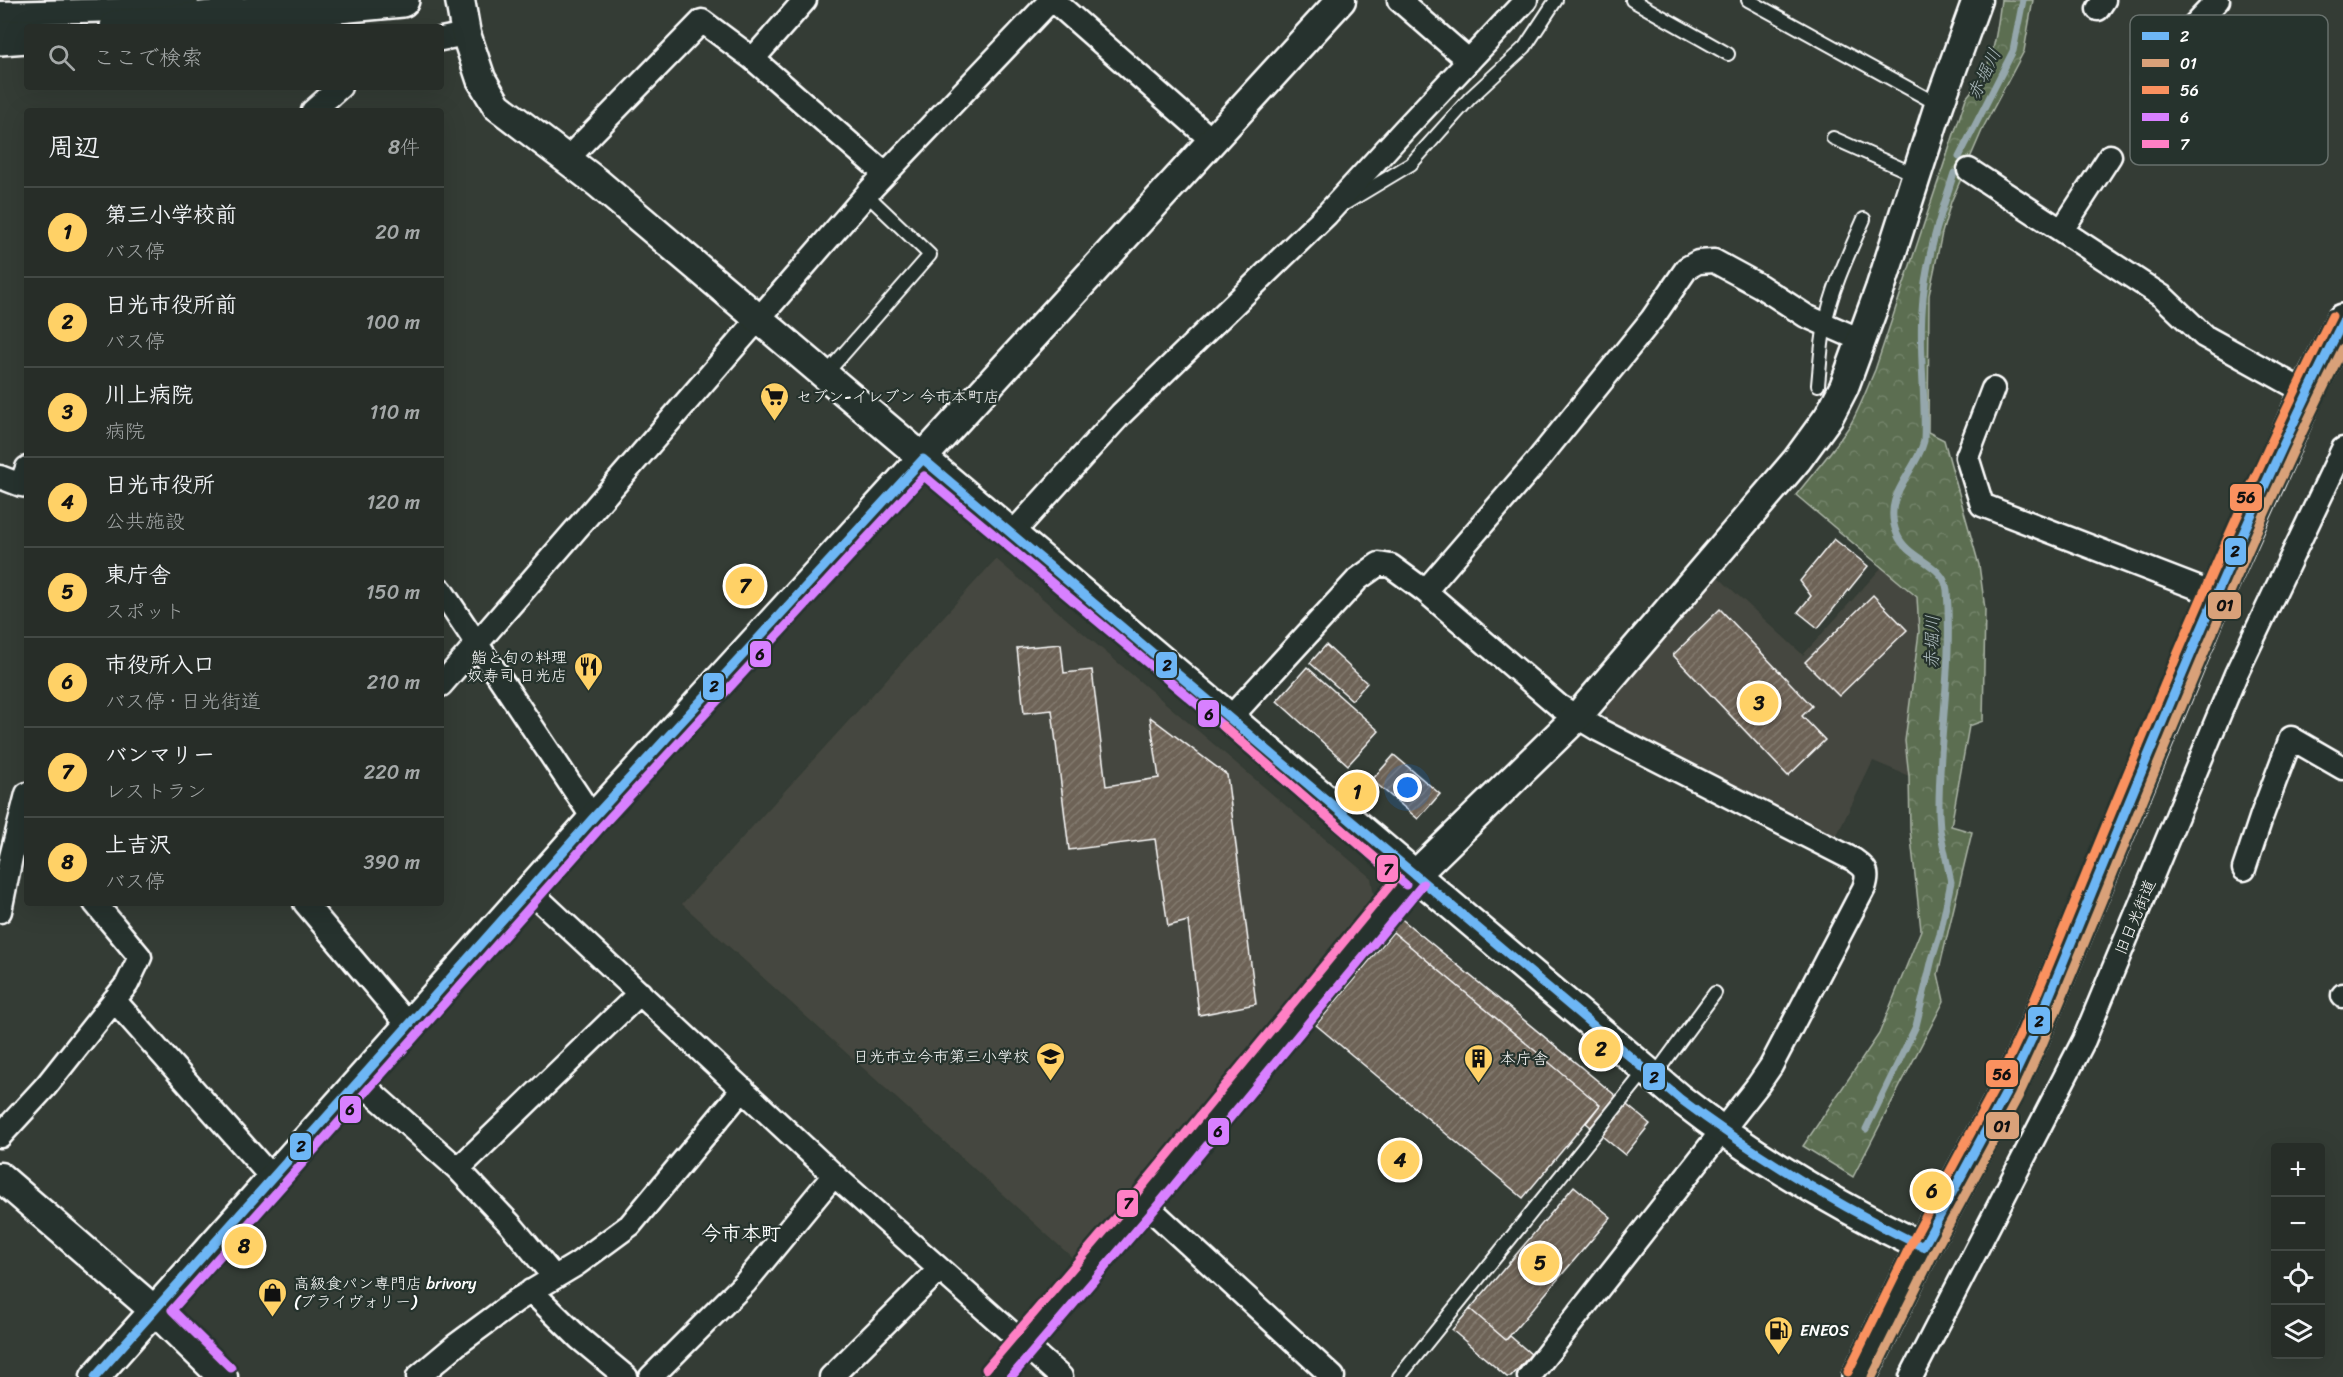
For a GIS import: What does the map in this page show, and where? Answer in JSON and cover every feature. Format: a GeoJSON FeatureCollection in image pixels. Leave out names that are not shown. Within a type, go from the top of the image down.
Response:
{"type":"FeatureCollection","features":[{"type":"Feature","properties":{"kind":"highway"},"geometry":{"type":"LineString","coordinates":[[146,24],[369,1],[402,0]]}},
{"type":"Feature","properties":{"kind":"highway"},"geometry":{"type":"LineString","coordinates":[[0,38],[24,36]]}},
{"type":"Feature","properties":{"kind":"highway"},"geometry":{"type":"LineString","coordinates":[[1859,1377],[1923,1247],[2007,1091],[2047,1003],[2216,595],[2307,393],[2343,321]]}},
{"type":"Feature","properties":{"kind":"street"},"geometry":{"type":"LineString","coordinates":[[0,13],[122,10],[187,0]]}},
{"type":"Feature","properties":{"kind":"street"},"geometry":{"type":"LineString","coordinates":[[460,0],[453,37],[497,106],[598,183],[1011,535],[1231,717],[1414,876],[1722,1132],[1810,1186],[1923,1247]]}},
{"type":"Feature","properties":{"kind":"street"},"geometry":{"type":"LineString","coordinates":[[753,58],[805,0]]}},
{"type":"Feature","properties":{"kind":"street"},"geometry":{"type":"LineString","coordinates":[[444,683],[866,194],[1052,0],[1213,141]]}},
{"type":"Feature","properties":{"kind":"street"},"geometry":{"type":"LineString","coordinates":[[95,1377],[593,818],[1341,0]]}},
{"type":"Feature","properties":{"kind":"street"},"geometry":{"type":"LineString","coordinates":[[1399,0],[1469,61]]}},
{"type":"Feature","properties":{"kind":"street"},"geometry":{"type":"LineString","coordinates":[[1011,535],[1121,414],[1328,214],[1526,0]]}},
{"type":"Feature","properties":{"kind":"street"},"geometry":{"type":"LineString","coordinates":[[995,1377],[1144,1203],[1414,876],[1577,717],[1818,434],[1844,387],[1939,105],[1977,0]]}},
{"type":"Feature","properties":{"kind":"street"},"geometry":{"type":"LineString","coordinates":[[2204,15],[2218,0]]}},
{"type":"Feature","properties":{"kind":"street"},"geometry":{"type":"LineString","coordinates":[[566,160],[702,21],[753,58],[885,174]]}},
{"type":"Feature","properties":{"kind":"street"},"geometry":{"type":"LineString","coordinates":[[316,108],[336,90]]}},
{"type":"Feature","properties":{"kind":"street"},"geometry":{"type":"LineString","coordinates":[[2062,230],[2110,156]]}},
{"type":"Feature","properties":{"kind":"street"},"geometry":{"type":"LineString","coordinates":[[1970,170],[2163,297],[2204,336],[2307,393]]}},
{"type":"Feature","properties":{"kind":"street"},"geometry":{"type":"LineString","coordinates":[[1425,591],[1538,460],[1652,318],[1687,268],[1698,262],[1714,261],[1760,286],[1806,316],[1861,340]]}},
{"type":"Feature","properties":{"kind":"street"},"geometry":{"type":"LineString","coordinates":[[1993,389],[1967,457],[1982,505],[2216,595]]}},
{"type":"Feature","properties":{"kind":"street","name":"旧日光街道"},"geometry":{"type":"LineString","coordinates":[[1911,1377],[2084,1040],[2236,674],[2343,449]]}},
{"type":"Feature","properties":{"kind":"street"},"geometry":{"type":"LineString","coordinates":[[1231,717],[1358,579],[1380,564],[1391,566],[1425,591],[1559,706],[1599,730],[1866,868],[1868,875],[1864,888],[1771,1066],[1538,1374]]}},
{"type":"Feature","properties":{"kind":"street"},"geometry":{"type":"LineString","coordinates":[[444,595],[593,818]]}},
{"type":"Feature","properties":{"kind":"street"},"geometry":{"type":"LineString","coordinates":[[2244,869],[2291,738],[2343,768]]}},
{"type":"Feature","properties":{"kind":"street"},"geometry":{"type":"LineString","coordinates":[[0,911],[24,815]]}},
{"type":"Feature","properties":{"kind":"street"},"geometry":{"type":"LineString","coordinates":[[530,891],[834,1175],[1061,1377]]}},
{"type":"Feature","properties":{"kind":"street"},"geometry":{"type":"LineString","coordinates":[[0,1136],[46,1086],[127,984],[140,957],[98,906]]}},
{"type":"Feature","properties":{"kind":"street"},"geometry":{"type":"LineString","coordinates":[[308,906],[409,1026]]}},
{"type":"Feature","properties":{"kind":"street"},"geometry":{"type":"LineString","coordinates":[[458,1169],[640,993]]}},
{"type":"Feature","properties":{"kind":"street"},"geometry":{"type":"LineString","coordinates":[[114,1000],[272,1178]]}},
{"type":"Feature","properties":{"kind":"street"},"geometry":{"type":"LineString","coordinates":[[360,1082],[458,1169],[510,1224],[554,1277]]}},
{"type":"Feature","properties":{"kind":"street"},"geometry":{"type":"LineString","coordinates":[[424,1375],[464,1338],[577,1264],[630,1225],[743,1089]]}},
{"type":"Feature","properties":{"kind":"street"},"geometry":{"type":"LineString","coordinates":[[651,1377],[745,1283],[834,1175]]}},
{"type":"Feature","properties":{"kind":"street"},"geometry":{"type":"LineString","coordinates":[[0,1177],[155,1311],[223,1377]]}},
{"type":"Feature","properties":{"kind":"street"},"geometry":{"type":"LineString","coordinates":[[1144,1203],[1333,1377]]}},
{"type":"Feature","properties":{"kind":"street"},"geometry":{"type":"LineString","coordinates":[[831,1377],[939,1270]]}},
{"type":"Feature","properties":{"kind":"street"},"geometry":{"type":"LineString","coordinates":[[531,1292],[579,1338],[626,1377]]}},
{"type":"Feature","properties":{"kind":"lane"},"geometry":{"type":"LineString","coordinates":[[1328,214],[1411,164],[1470,98],[1525,47],[1556,0]]}},
{"type":"Feature","properties":{"kind":"lane"},"geometry":{"type":"LineString","coordinates":[[1632,0],[1728,54]]}},
{"type":"Feature","properties":{"kind":"lane"},"geometry":{"type":"LineString","coordinates":[[1748,0],[1939,105]]}},
{"type":"Feature","properties":{"kind":"lane"},"geometry":{"type":"LineString","coordinates":[[1833,138],[1916,175]]}},
{"type":"Feature","properties":{"kind":"lane"},"geometry":{"type":"LineString","coordinates":[[824,376],[930,255],[866,194]]}},
{"type":"Feature","properties":{"kind":"lane"},"geometry":{"type":"LineString","coordinates":[[1818,385],[1825,324],[1844,263],[1864,219]]}},
{"type":"Feature","properties":{"kind":"lane"},"geometry":{"type":"LineString","coordinates":[[1399,1377],[1715,993]]}},
{"type":"Feature","properties":{"kind":"shaded area","name":"日光市立今市第三小学校"},"geometry":{"type":"Polygon","coordinates":[[[996,559],[1371,878],[1374,896],[1075,1260],[682,904],[996,559]]]}},
{"type":"Feature","properties":{"kind":"shaded area"},"geometry":{"type":"Polygon","coordinates":[[[1882,567],[1917,597],[1919,632],[1905,741],[1909,776],[1873,761],[1835,839],[1609,726],[1605,716],[1606,707],[1611,699],[1717,576],[1803,655],[1882,567]]]}},
{"type":"Feature","properties":{"kind":"green space"},"geometry":{"type":"Polygon","coordinates":[[[2001,0],[2033,0],[2024,51],[1984,126],[1951,202],[1929,295],[1928,432],[1944,440],[1979,565],[1985,609],[1983,721],[1969,726],[1951,826],[1972,832],[1938,974],[1944,1001],[1853,1177],[1803,1146],[1879,1034],[1921,930],[1910,829],[1909,776],[1905,741],[1919,632],[1917,597],[1796,495],[1850,425],[1875,370],[1966,98],[1988,64],[2001,0]]]}},
{"type":"Feature","properties":{"kind":"building"},"geometry":{"type":"Polygon","coordinates":[[[1834,539],[1868,566],[1818,628],[1798,612],[1811,596],[1800,581],[1834,539]]]}},
{"type":"Feature","properties":{"kind":"building"},"geometry":{"type":"Polygon","coordinates":[[[1873,595],[1907,630],[1839,696],[1805,662],[1873,595]]]}},
{"type":"Feature","properties":{"kind":"building"},"geometry":{"type":"Polygon","coordinates":[[[1720,609],[1812,706],[1802,716],[1825,740],[1788,776],[1673,655],[1720,609]]]}},
{"type":"Feature","properties":{"kind":"building"},"geometry":{"type":"Polygon","coordinates":[[[1061,644],[1064,673],[1092,670],[1106,786],[1159,778],[1150,717],[1227,775],[1256,1004],[1199,1015],[1188,921],[1168,926],[1155,839],[1069,850],[1052,710],[1024,713],[1017,648],[1061,644]]]}},
{"type":"Feature","properties":{"kind":"building"},"geometry":{"type":"Polygon","coordinates":[[[1326,645],[1367,683],[1352,700],[1310,663],[1326,645]]]}},
{"type":"Feature","properties":{"kind":"building"},"geometry":{"type":"Polygon","coordinates":[[[1307,667],[1379,731],[1348,765],[1277,701],[1307,667]]]}},
{"type":"Feature","properties":{"kind":"building"},"geometry":{"type":"Polygon","coordinates":[[[1394,755],[1440,794],[1418,819],[1372,780],[1394,755]]]}},
{"type":"Feature","properties":{"kind":"building"},"geometry":{"type":"Polygon","coordinates":[[[1398,916],[1650,1124],[1625,1155],[1586,1123],[1600,1105],[1393,932],[1382,945],[1377,941],[1398,916]]]}},
{"type":"Feature","properties":{"kind":"building","name":"本庁舎"},"geometry":{"type":"Polygon","coordinates":[[[1393,932],[1600,1105],[1523,1198],[1316,1025],[1393,932]]]}},
{"type":"Feature","properties":{"kind":"building"},"geometry":{"type":"Polygon","coordinates":[[[1574,1186],[1611,1217],[1506,1340],[1470,1309],[1574,1186]]]}},
{"type":"Feature","properties":{"kind":"building"},"geometry":{"type":"Polygon","coordinates":[[[1470,1309],[1506,1340],[1510,1336],[1531,1354],[1511,1377],[1507,1377],[1452,1330],[1470,1309]]]}},
{"type":"Feature","properties":{"kind":"waterway","name":"赤堀川"},"geometry":{"type":"LineString","coordinates":[[1959,157],[2013,51],[2023,0]]}},
{"type":"Feature","properties":{"kind":"waterway","name":"赤堀川"},"geometry":{"type":"LineString","coordinates":[[1866,1129],[1916,1026],[1951,882],[1939,814],[1947,674],[1947,590],[1939,574],[1902,543],[1893,520],[1893,508],[1896,496],[1920,453],[1924,441],[1921,344],[1923,294],[1933,242],[1954,173]]}},
{"type":"Feature","properties":{"kind":"transit line","name":"56"},"geometry":{"type":"LineString","coordinates":[[1848,1372],[1912,1242],[1996,1086],[2020,1035],[2208,582],[2332,316]]}},
{"type":"Feature","properties":{"kind":"transit line","name":"2"},"geometry":{"type":"LineString","coordinates":[[1923,1247],[2007,1091],[2031,1040],[2219,588],[2300,409],[2343,321]]}},
{"type":"Feature","properties":{"kind":"transit line","name":"01"},"geometry":{"type":"LineString","coordinates":[[1872,1377],[1934,1252],[2018,1097],[2042,1045],[2224,606],[2262,519],[2343,348]]}},
{"type":"Feature","properties":{"kind":"transit line","name":"2"},"geometry":{"type":"LineString","coordinates":[[923,459],[1679,1098],[1738,1140],[1798,1178],[1859,1214],[1923,1247]]}},
{"type":"Feature","properties":{"kind":"transit line","name":"2"},"geometry":{"type":"LineString","coordinates":[[95,1377],[593,818],[923,459]]}},
{"type":"Feature","properties":{"kind":"transit line","name":"6"},"geometry":{"type":"LineString","coordinates":[[231,1368],[172,1310],[602,826],[924,476],[1223,726],[1406,885]]}},
{"type":"Feature","properties":{"kind":"transit line","name":"7"},"geometry":{"type":"LineString","coordinates":[[986,1369],[1135,1195],[1397,877],[1223,726]]}},
{"type":"Feature","properties":{"kind":"transit line","name":"6"},"geometry":{"type":"LineString","coordinates":[[1011,1377],[1153,1211],[1423,884]]}},
{"type":"Feature","properties":{"kind":"place","name":"セブン-イレブン 今市本町店"},"geometry":{"type":"Point","coordinates":[775,422]}},
{"type":"Feature","properties":{"kind":"place","name":"バンマリー"},"geometry":{"type":"Point","coordinates":[745,586]}},
{"type":"Feature","properties":{"kind":"place","name":"鮨と旬の料理 奴寿司 日光店"},"geometry":{"type":"Point","coordinates":[588,692]}},
{"type":"Feature","properties":{"kind":"place","name":"川上病院"},"geometry":{"type":"Point","coordinates":[1759,703]}},
{"type":"Feature","properties":{"kind":"place","name":"第三小学校前"},"geometry":{"type":"Point","coordinates":[1357,792]}},
{"type":"Feature","properties":{"kind":"place","name":"日光市役所前"},"geometry":{"type":"Point","coordinates":[1601,1049]}},
{"type":"Feature","properties":{"kind":"place","name":"日光市立今市第三小学校"},"geometry":{"type":"Point","coordinates":[1050,1082]}},
{"type":"Feature","properties":{"kind":"place","name":"本庁舎"},"geometry":{"type":"Point","coordinates":[1479,1084]}},
{"type":"Feature","properties":{"kind":"place","name":"日光市役所"},"geometry":{"type":"Point","coordinates":[1400,1160]}},
{"type":"Feature","properties":{"kind":"place","name":"市役所入口"},"geometry":{"type":"Point","coordinates":[1932,1191]}},
{"type":"Feature","properties":{"kind":"place","name":"上吉沢"},"geometry":{"type":"Point","coordinates":[244,1246]}},
{"type":"Feature","properties":{"kind":"place","name":"東庁舎"},"geometry":{"type":"Point","coordinates":[1540,1263]}},
{"type":"Feature","properties":{"kind":"place","name":"高級食パン専門店 brivory (ブライヴォリー)"},"geometry":{"type":"Point","coordinates":[273,1318]}},
{"type":"Feature","properties":{"kind":"place","name":"ENEOS"},"geometry":{"type":"Point","coordinates":[1779,1356]}},
{"type":"Feature","properties":{"kind":"district","name":"今市本町"},"geometry":{"type":"Point","coordinates":[741,1233]}}]}
